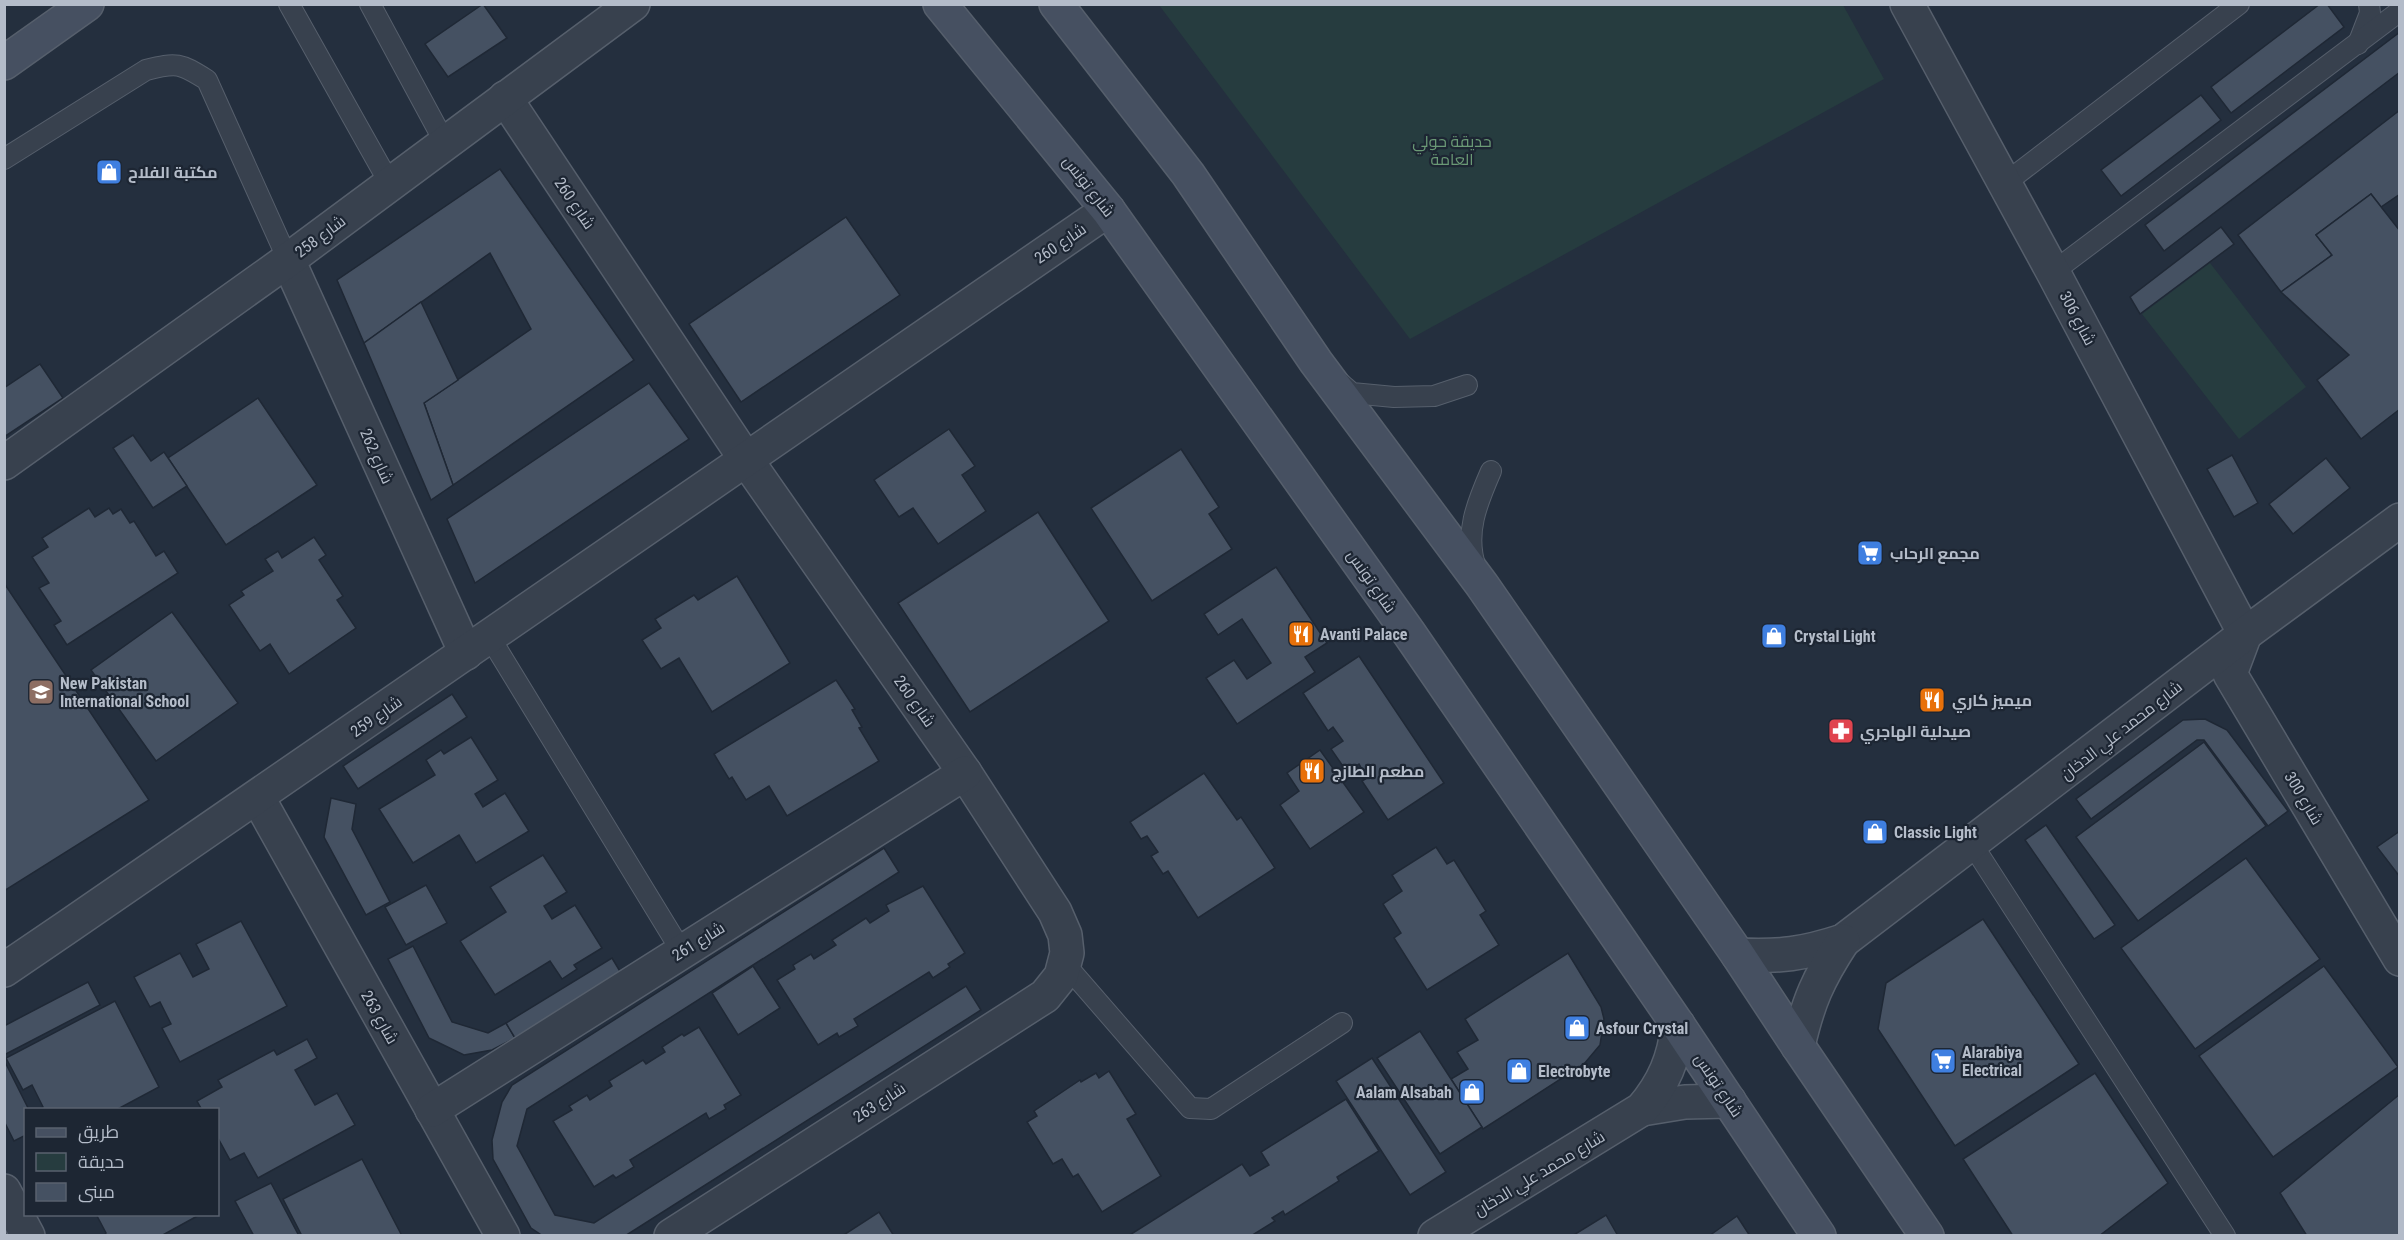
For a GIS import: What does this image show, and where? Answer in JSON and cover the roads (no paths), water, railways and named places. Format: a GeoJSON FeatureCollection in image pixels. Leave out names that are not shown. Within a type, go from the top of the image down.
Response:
{"type":"FeatureCollection","features":[{"type":"Feature","properties":{"kind":"main road"},"geometry":{"type":"LineString","coordinates":[[4,63],[76,13],[98,4]]}},
{"type":"Feature","properties":{"kind":"main road"},"geometry":{"type":"LineString","coordinates":[[934,4],[962,29]]}},
{"type":"Feature","properties":{"kind":"main road","name":"شارع تونس"},"geometry":{"type":"LineString","coordinates":[[940,4],[1108,210],[1396,615],[1820,1236]]}},
{"type":"Feature","properties":{"kind":"main road"},"geometry":{"type":"LineString","coordinates":[[1067,11],[1188,174],[1316,362],[1482,585],[1738,955],[1927,1236]]}},
{"type":"Feature","properties":{"kind":"street","name":"شارع 258"},"geometry":{"type":"LineString","coordinates":[[4,463],[288,260],[633,4]]}},
{"type":"Feature","properties":{"kind":"street","name":"شارع 306"},"geometry":{"type":"LineString","coordinates":[[1907,4],[2053,272],[2245,634]]}},
{"type":"Feature","properties":{"kind":"street","name":"شارع 260"},"geometry":{"type":"LineString","coordinates":[[505,98],[745,458],[965,773],[1055,912],[1065,935],[1066,959]]}},
{"type":"Feature","properties":{"kind":"street","name":"شارع 260"},"geometry":{"type":"LineString","coordinates":[[745,458],[1108,210]]}},
{"type":"Feature","properties":{"kind":"street","name":"شارع 262"},"geometry":{"type":"LineString","coordinates":[[288,260],[478,644]]}},
{"type":"Feature","properties":{"kind":"street","name":"شارع 259"},"geometry":{"type":"LineString","coordinates":[[4,970],[258,798],[745,458]]}},
{"type":"Feature","properties":{"kind":"street","name":"شارع محمد علي الدخان"},"geometry":{"type":"LineString","coordinates":[[1738,955],[1774,957],[1809,952],[1843,940],[2245,634],[2400,520]]}},
{"type":"Feature","properties":{"kind":"street","name":"شارع 300"},"geometry":{"type":"LineString","coordinates":[[2245,634],[2230,675],[2400,959]]}},
{"type":"Feature","properties":{"kind":"street","name":"شارع 261"},"geometry":{"type":"LineString","coordinates":[[432,1110],[965,773]]}},
{"type":"Feature","properties":{"kind":"street","name":"شارع 263"},"geometry":{"type":"LineString","coordinates":[[258,798],[504,1236]]}},
{"type":"Feature","properties":{"kind":"street","name":"شارع محمد علي الدخان"},"geometry":{"type":"LineString","coordinates":[[1798,1046],[1807,1008],[1814,991],[1822,973],[1843,940]]}},
{"type":"Feature","properties":{"kind":"street","name":"شارع 263"},"geometry":{"type":"LineString","coordinates":[[671,1236],[1046,996],[1061,976],[1066,959]]}},
{"type":"Feature","properties":{"kind":"street","name":"شارع محمد علي الدخان"},"geometry":{"type":"LineString","coordinates":[[1435,1236],[1642,1109],[1657,1091],[1669,1070],[1678,1025]]}},
{"type":"Feature","properties":{"kind":"street","name":"شارع محمد علي الدخان"},"geometry":{"type":"LineString","coordinates":[[1642,1109],[1685,1102],[1729,1101]]}},
{"type":"Feature","properties":{"kind":"street"},"geometry":{"type":"LineString","coordinates":[[4,1191],[28,1236]]}},
{"type":"Feature","properties":{"kind":"lane"},"geometry":{"type":"LineString","coordinates":[[289,4],[390,184]]}},
{"type":"Feature","properties":{"kind":"lane"},"geometry":{"type":"LineString","coordinates":[[370,4],[445,143]]}},
{"type":"Feature","properties":{"kind":"lane"},"geometry":{"type":"LineString","coordinates":[[2004,184],[2239,4]]}},
{"type":"Feature","properties":{"kind":"lane"},"geometry":{"type":"LineString","coordinates":[[2358,44],[2370,13],[2369,4]]}},
{"type":"Feature","properties":{"kind":"lane"},"geometry":{"type":"LineString","coordinates":[[2053,272],[2400,11]]}},
{"type":"Feature","properties":{"kind":"lane"},"geometry":{"type":"LineString","coordinates":[[4,159],[146,70],[169,64],[185,67],[207,80],[288,260]]}},
{"type":"Feature","properties":{"kind":"lane"},"geometry":{"type":"LineString","coordinates":[[1316,362],[1352,393],[1394,398],[1434,396],[1467,385]]}},
{"type":"Feature","properties":{"kind":"lane"},"geometry":{"type":"LineString","coordinates":[[1482,585],[1472,554],[1471,526],[1491,471]]}},
{"type":"Feature","properties":{"kind":"lane"},"geometry":{"type":"LineString","coordinates":[[478,644],[682,952]]}},
{"type":"Feature","properties":{"kind":"lane"},"geometry":{"type":"LineString","coordinates":[[1972,844],[2225,1236]]}},
{"type":"Feature","properties":{"kind":"lane"},"geometry":{"type":"LineString","coordinates":[[1066,959],[1190,1108],[1211,1109],[1342,1023]]}},
{"type":"Feature","properties":{"kind":"place","name":"مكتبة الفلاح"},"geometry":{"type":"Point","coordinates":[109,172]}},
{"type":"Feature","properties":{"kind":"place","name":"مجمع الرحاب"},"geometry":{"type":"Point","coordinates":[1870,553]}},
{"type":"Feature","properties":{"kind":"place","name":"Avanti Palace"},"geometry":{"type":"Point","coordinates":[1301,634]}},
{"type":"Feature","properties":{"kind":"place","name":"Crystal Light"},"geometry":{"type":"Point","coordinates":[1774,636]}},
{"type":"Feature","properties":{"kind":"place","name":"New Pakistan International School"},"geometry":{"type":"Point","coordinates":[41,692]}},
{"type":"Feature","properties":{"kind":"place","name":"ميميز كاري"},"geometry":{"type":"Point","coordinates":[1932,700]}},
{"type":"Feature","properties":{"kind":"place","name":"صيدلية الهاجري"},"geometry":{"type":"Point","coordinates":[1841,731]}},
{"type":"Feature","properties":{"kind":"place","name":"مطعم الطازج"},"geometry":{"type":"Point","coordinates":[1312,771]}},
{"type":"Feature","properties":{"kind":"place","name":"Classic Light"},"geometry":{"type":"Point","coordinates":[1875,832]}},
{"type":"Feature","properties":{"kind":"place","name":"Asfour Crystal"},"geometry":{"type":"Point","coordinates":[1577,1028]}},
{"type":"Feature","properties":{"kind":"place","name":"Alarabiya Electrical"},"geometry":{"type":"Point","coordinates":[1943,1061]}},
{"type":"Feature","properties":{"kind":"place","name":"Electrobyte"},"geometry":{"type":"Point","coordinates":[1519,1071]}},
{"type":"Feature","properties":{"kind":"place","name":"Aalam Alsabah"},"geometry":{"type":"Point","coordinates":[1472,1092]}},
{"type":"Feature","properties":{"kind":"park label","name":"حديقة حولي العامة"},"geometry":{"type":"Point","coordinates":[1452,150]}}]}
